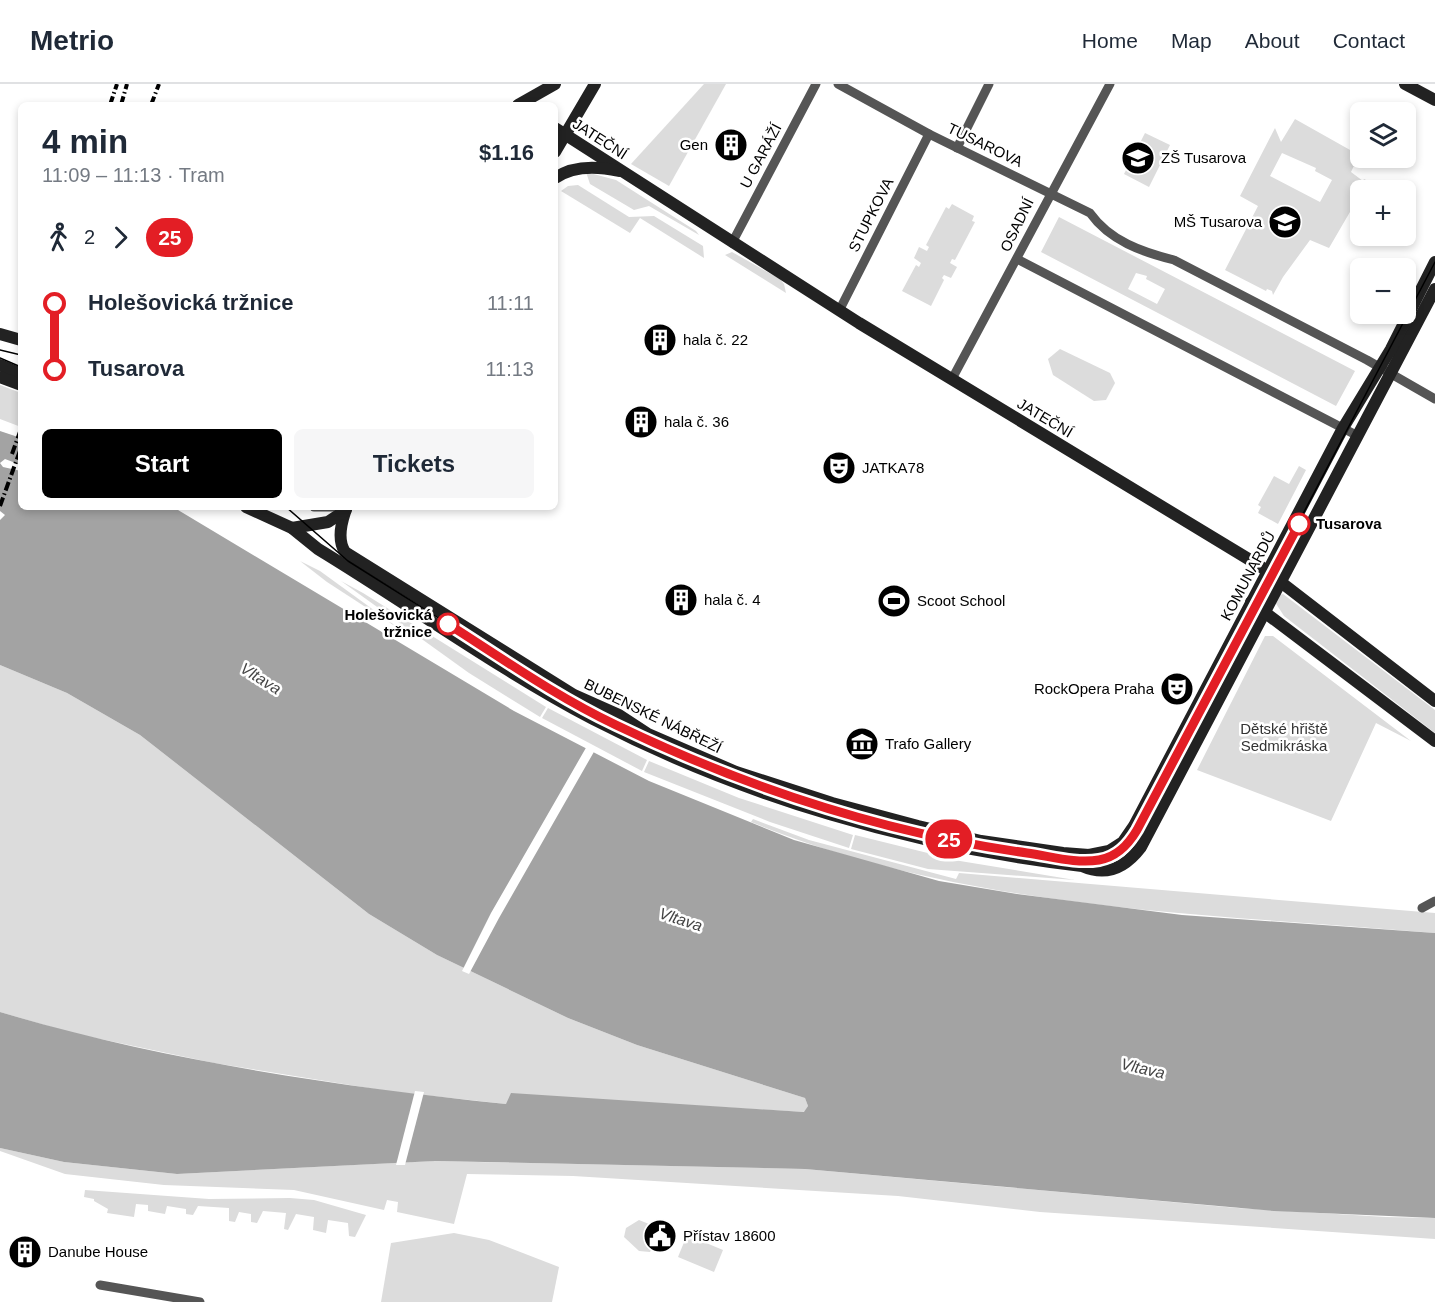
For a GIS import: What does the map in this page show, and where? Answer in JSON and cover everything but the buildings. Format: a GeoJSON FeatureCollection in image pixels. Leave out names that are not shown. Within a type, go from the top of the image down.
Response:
{"type":"FeatureCollection","features":[{"type":"Feature","properties":{"kind":"street"},"geometry":{"type":"LineString","coordinates":[[523,102],[555,84]]}},
{"type":"Feature","properties":{"kind":"street"},"geometry":{"type":"LineString","coordinates":[[560,131],[595,84]]}},
{"type":"Feature","properties":{"kind":"street","name":"U GARÁŽÍ"},"geometry":{"type":"LineString","coordinates":[[732,243],[816,84]]}},
{"type":"Feature","properties":{"kind":"street","name":"TUSAROVA"},"geometry":{"type":"LineString","coordinates":[[838,84],[929,134],[1090,213],[1102,230],[1143,252],[1174,260],[1435,399]]}},
{"type":"Feature","properties":{"kind":"street"},"geometry":{"type":"LineString","coordinates":[[957,148],[989,84]]}},
{"type":"Feature","properties":{"kind":"street","name":"OSADNÍ"},"geometry":{"type":"LineString","coordinates":[[952,379],[1110,84]]}},
{"type":"Feature","properties":{"kind":"street"},"geometry":{"type":"LineString","coordinates":[[1405,84],[1435,100]]}},
{"type":"Feature","properties":{"kind":"street","name":"JATEČNÍ"},"geometry":{"type":"LineString","coordinates":[[560,131],[732,243],[1267,572],[1435,701]]}},
{"type":"Feature","properties":{"kind":"street","name":"STUPKOVA"},"geometry":{"type":"LineString","coordinates":[[840,309],[929,134]]}},
{"type":"Feature","properties":{"kind":"street","name":"JATEČNÍ"},"geometry":{"type":"LineString","coordinates":[[558,176],[567,171],[590,167],[609,169],[628,175]]}},
{"type":"Feature","properties":{"kind":"street"},"geometry":{"type":"LineString","coordinates":[[1017,259],[1358,436]]}},
{"type":"Feature","properties":{"kind":"street","name":"KOMUNARDŮ"},"geometry":{"type":"LineString","coordinates":[[1123,842],[1343,428],[1391,349],[1435,262]]}},
{"type":"Feature","properties":{"kind":"street"},"geometry":{"type":"LineString","coordinates":[[1265,613],[1435,289]]}},
{"type":"Feature","properties":{"kind":"street"},"geometry":{"type":"LineString","coordinates":[[0,334],[18,339]]}},
{"type":"Feature","properties":{"kind":"street"},"geometry":{"type":"LineString","coordinates":[[0,365],[18,373]]}},
{"type":"Feature","properties":{"kind":"street"},"geometry":{"type":"LineString","coordinates":[[0,377],[18,384]]}},
{"type":"Feature","properties":{"kind":"street"},"geometry":{"type":"LineString","coordinates":[[253,510],[292,528],[328,522],[347,510]]}},
{"type":"Feature","properties":{"kind":"street","name":"BUBENSKÉ NÁBŘEŽÍ"},"geometry":{"type":"LineString","coordinates":[[347,510],[341,525],[341,546],[345,552],[574,695],[619,715],[648,734],[723,766],[832,803],[981,841],[1089,855],[1109,851],[1123,842]]}},
{"type":"Feature","properties":{"kind":"street","name":"BUBENSKÉ NÁBŘEŽÍ"},"geometry":{"type":"LineString","coordinates":[[292,528],[412,608],[592,718],[695,766],[767,793],[907,834],[999,853],[1082,866],[1093,871],[1118,868],[1134,857],[1265,613]]}},
{"type":"Feature","properties":{"kind":"street"},"geometry":{"type":"LineString","coordinates":[[1251,602],[1435,741]]}},
{"type":"Feature","properties":{"kind":"street"},"geometry":{"type":"LineString","coordinates":[[1422,908],[1435,901]]}},
{"type":"Feature","properties":{"kind":"street"},"geometry":{"type":"LineString","coordinates":[[100,1285],[200,1302]]}},
{"type":"Feature","properties":{"kind":"green space"},"geometry":{"type":"Polygon","coordinates":[[[704,84],[726,84],[669,186],[631,164],[704,84]]]}},
{"type":"Feature","properties":{"kind":"green space","name":"MŠ Tusarova"},"geometry":{"type":"Polygon","coordinates":[[[1295,119],[1350,150],[1350,168],[1353,168],[1351,172],[1362,180],[1350,180],[1350,212],[1329,248],[1310,240],[1273,295],[1272,291],[1267,289],[1266,291],[1225,270],[1258,206],[1240,196],[1275,128],[1281,142],[1295,119]],[[1282,153],[1270,176],[1320,202],[1332,180],[1315,171],[1316,168],[1282,153]]]}},
{"type":"Feature","properties":{"kind":"green space"},"geometry":{"type":"Polygon","coordinates":[[[1145,133],[1170,145],[1149,187],[1124,174],[1145,133]]]}},
{"type":"Feature","properties":{"kind":"green space"},"geometry":{"type":"Polygon","coordinates":[[[586,172],[616,180],[699,235],[649,206],[634,210],[590,184],[586,172]]]}},
{"type":"Feature","properties":{"kind":"green space"},"geometry":{"type":"Polygon","coordinates":[[[578,185],[629,217],[654,216],[703,246],[704,258],[640,218],[630,233],[561,191],[568,186],[578,185]]]}},
{"type":"Feature","properties":{"kind":"green space"},"geometry":{"type":"Polygon","coordinates":[[[952,204],[974,216],[972,221],[975,222],[955,260],[952,259],[950,263],[957,267],[951,278],[944,275],[942,278],[944,280],[931,306],[902,291],[916,265],[919,267],[921,263],[914,258],[919,247],[927,251],[929,247],[926,245],[946,207],[949,209],[952,204]]]}},
{"type":"Feature","properties":{"kind":"green space"},"geometry":{"type":"Polygon","coordinates":[[[1059,217],[1355,371],[1336,406],[1041,252],[1059,217]],[[1136,273],[1128,289],[1157,304],[1165,289],[1146,279],[1147,276],[1136,273]]]}},
{"type":"Feature","properties":{"kind":"green space"},"geometry":{"type":"Polygon","coordinates":[[[732,252],[780,279],[786,293],[725,255],[732,252]]]}},
{"type":"Feature","properties":{"kind":"green space"},"geometry":{"type":"Polygon","coordinates":[[[1060,349],[1110,373],[1115,383],[1106,400],[1094,401],[1053,375],[1048,359],[1060,349]]]}},
{"type":"Feature","properties":{"kind":"green space"},"geometry":{"type":"Polygon","coordinates":[[[0,385],[18,392],[18,426],[0,419],[0,385]]]}},
{"type":"Feature","properties":{"kind":"green space"},"geometry":{"type":"Polygon","coordinates":[[[1299,466],[1306,470],[1278,524],[1258,513],[1261,507],[1258,505],[1274,476],[1289,484],[1299,466]]]}},
{"type":"Feature","properties":{"kind":"green space"},"geometry":{"type":"Polygon","coordinates":[[[300,561],[320,571],[404,632],[327,582],[300,561]]]}},
{"type":"Feature","properties":{"kind":"green space"},"geometry":{"type":"Polygon","coordinates":[[[341,581],[546,707],[540,717],[469,673],[341,581]]]}},
{"type":"Feature","properties":{"kind":"green space"},"geometry":{"type":"Polygon","coordinates":[[[1283,594],[1435,710],[1435,733],[1284,616],[1275,602],[1279,595],[1283,594]]]}},
{"type":"Feature","properties":{"kind":"green space","name":"Dětské hřiště Sedmikráska"},"geometry":{"type":"Polygon","coordinates":[[[1265,636],[1273,636],[1411,741],[1376,723],[1331,821],[1197,770],[1265,636]]]}},
{"type":"Feature","properties":{"kind":"green space"},"geometry":{"type":"Polygon","coordinates":[[[0,665],[67,693],[140,735],[369,914],[437,955],[568,1018],[637,1045],[805,1098],[808,1106],[805,1112],[683,1105],[506,1104],[387,1091],[214,1063],[72,1033],[0,1012],[0,665]]]}},
{"type":"Feature","properties":{"kind":"green space"},"geometry":{"type":"Polygon","coordinates":[[[548,708],[647,760],[642,771],[542,718],[548,708]]]}},
{"type":"Feature","properties":{"kind":"green space"},"geometry":{"type":"Polygon","coordinates":[[[649,761],[739,798],[853,835],[849,848],[770,822],[644,772],[649,761]]]}},
{"type":"Feature","properties":{"kind":"green space"},"geometry":{"type":"Polygon","coordinates":[[[753,819],[809,840],[956,879],[959,873],[1435,913],[1435,933],[1174,913],[1002,891],[918,874],[834,852],[751,822],[753,819]]]}},
{"type":"Feature","properties":{"kind":"green space"},"geometry":{"type":"Polygon","coordinates":[[[855,835],[960,861],[1075,880],[928,869],[851,849],[855,835]]]}},
{"type":"Feature","properties":{"kind":"green space"},"geometry":{"type":"Polygon","coordinates":[[[0,1148],[64,1162],[177,1174],[433,1161],[805,1169],[1237,1208],[1435,1218],[1435,1239],[1040,1212],[898,1196],[573,1176],[467,1174],[454,1224],[397,1212],[398,1202],[387,1200],[384,1210],[294,1190],[164,1185],[65,1174],[0,1151],[0,1148]]]}},
{"type":"Feature","properties":{"kind":"green space"},"geometry":{"type":"Polygon","coordinates":[[[85,1190],[209,1199],[314,1200],[366,1215],[355,1237],[349,1236],[348,1223],[328,1220],[326,1233],[313,1230],[314,1217],[296,1214],[288,1230],[284,1229],[286,1213],[263,1211],[257,1223],[251,1222],[251,1214],[239,1212],[235,1222],[229,1221],[229,1208],[198,1206],[193,1215],[186,1214],[186,1209],[167,1206],[165,1214],[148,1211],[148,1205],[136,1204],[134,1217],[107,1213],[108,1209],[94,1199],[84,1197],[85,1190]]]}},
{"type":"Feature","properties":{"kind":"green space"},"geometry":{"type":"Polygon","coordinates":[[[639,1220],[654,1226],[656,1240],[650,1252],[639,1251],[624,1237],[626,1228],[639,1220]]]}},
{"type":"Feature","properties":{"kind":"green space"},"geometry":{"type":"Polygon","coordinates":[[[454,1233],[489,1240],[559,1267],[552,1302],[381,1302],[391,1243],[454,1233]]]}},
{"type":"Feature","properties":{"kind":"green space"},"geometry":{"type":"Polygon","coordinates":[[[687,1235],[723,1250],[714,1272],[678,1257],[687,1235]]]}},
{"type":"Feature","properties":{"kind":"water"},"geometry":{"type":"Polygon","coordinates":[[[0,431],[18,437],[18,464],[5,459],[0,463],[0,431]]]}},
{"type":"Feature","properties":{"kind":"water","name":"Vltava"},"geometry":{"type":"Polygon","coordinates":[[[0,463],[3,467],[18,470],[18,510],[178,510],[514,711],[649,781],[794,840],[939,881],[1017,894],[1182,915],[1435,933],[1435,1218],[1274,1211],[805,1169],[435,1161],[177,1174],[64,1162],[0,1148],[0,1012],[125,1045],[188,1058],[314,1080],[442,1097],[506,1104],[511,1093],[804,1112],[808,1106],[805,1098],[637,1045],[568,1018],[437,955],[369,914],[140,735],[67,693],[0,665],[0,520],[5,515],[0,511],[0,463]]]}},
{"type":"Feature","properties":{"kind":"pier"},"geometry":{"type":"Polygon","coordinates":[[[587,746],[595,750],[469,974],[462,971],[491,913],[587,746]]]}},
{"type":"Feature","properties":{"kind":"pier"},"geometry":{"type":"Polygon","coordinates":[[[415,1091],[424,1092],[405,1165],[396,1165],[415,1091]]]}},
{"type":"Feature","properties":{"kind":"tram line"},"geometry":{"type":"LineString","coordinates":[[289,510],[348,561],[574,703],[668,749],[769,789],[943,837],[1085,861],[1103,859],[1116,854],[1128,843],[1141,823],[1435,262]]}},
{"type":"Feature","properties":{"kind":"tram line"},"geometry":{"type":"LineString","coordinates":[[0,350],[18,354]]}},
{"type":"Feature","properties":{"kind":"tram line"},"geometry":{"type":"LineString","coordinates":[[0,358],[18,366]]}},
{"type":"Feature","properties":{"kind":"tram line","name":"25"},"geometry":{"type":"LineString","coordinates":[[448,624],[574,703],[606,720],[677,753],[769,789],[854,815],[943,837],[1012,851],[1085,861],[1099,860],[1123,849],[1137,830],[1299,524]]}},
{"type":"Feature","properties":{"kind":"railway"},"geometry":{"type":"LineString","coordinates":[[111,102],[117,84]]}},
{"type":"Feature","properties":{"kind":"railway"},"geometry":{"type":"LineString","coordinates":[[122,102],[127,84]]}},
{"type":"Feature","properties":{"kind":"railway"},"geometry":{"type":"LineString","coordinates":[[152,102],[159,84]]}},
{"type":"Feature","properties":{"kind":"railway"},"geometry":{"type":"LineString","coordinates":[[12,454],[18,437]]}},
{"type":"Feature","properties":{"kind":"railway"},"geometry":{"type":"LineString","coordinates":[[0,506],[18,456]]}},
{"type":"Feature","properties":{"kind":"place","name":"Gen"},"geometry":{"type":"Point","coordinates":[731,145]}},
{"type":"Feature","properties":{"kind":"place","name":"ZŠ Tusarova"},"geometry":{"type":"Point","coordinates":[1138,158]}},
{"type":"Feature","properties":{"kind":"place","name":"MŠ Tusarova"},"geometry":{"type":"Point","coordinates":[1285,222]}},
{"type":"Feature","properties":{"kind":"place","name":"hala č. 22"},"geometry":{"type":"Point","coordinates":[660,340]}},
{"type":"Feature","properties":{"kind":"place","name":"hala č. 36"},"geometry":{"type":"Point","coordinates":[641,422]}},
{"type":"Feature","properties":{"kind":"place","name":"JATKA78"},"geometry":{"type":"Point","coordinates":[839,468]}},
{"type":"Feature","properties":{"kind":"place","name":"Tusarova"},"geometry":{"type":"Point","coordinates":[1299,524]}},
{"type":"Feature","properties":{"kind":"place","name":"hala č. 4"},"geometry":{"type":"Point","coordinates":[681,600]}},
{"type":"Feature","properties":{"kind":"place","name":"Scoot School"},"geometry":{"type":"Point","coordinates":[894,601]}},
{"type":"Feature","properties":{"kind":"place","name":"Holešovická tržnice"},"geometry":{"type":"Point","coordinates":[448,624]}},
{"type":"Feature","properties":{"kind":"place","name":"RockOpera Praha"},"geometry":{"type":"Point","coordinates":[1177,689]}},
{"type":"Feature","properties":{"kind":"place","name":"Trafo Gallery"},"geometry":{"type":"Point","coordinates":[862,744]}},
{"type":"Feature","properties":{"kind":"place","name":"Přístav 18600"},"geometry":{"type":"Point","coordinates":[660,1236]}},
{"type":"Feature","properties":{"kind":"place","name":"Danube House"},"geometry":{"type":"Point","coordinates":[25,1252]}}]}
